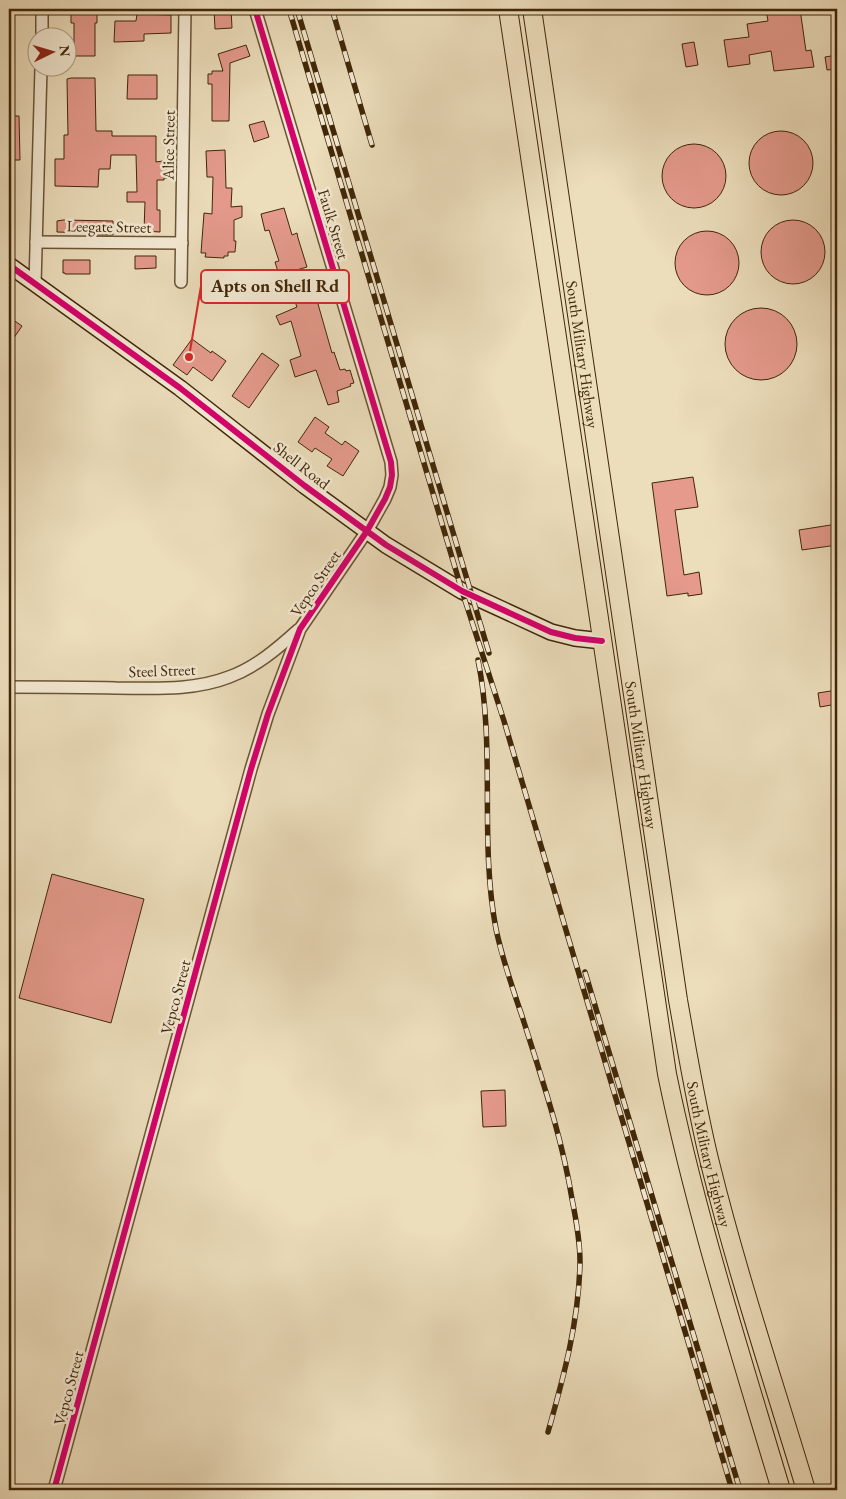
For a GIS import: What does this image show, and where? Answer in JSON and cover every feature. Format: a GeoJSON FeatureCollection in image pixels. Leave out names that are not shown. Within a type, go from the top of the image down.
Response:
{"type":"FeatureCollection","features":[{"type":"Feature","properties":{"kind":"main road","name":"South Military Highway"},"geometry":{"type":"LineString","coordinates":[[508,9],[667,1074],[704,1232],[781,1490]]}},
{"type":"Feature","properties":{"kind":"main road","name":"South Military Highway"},"geometry":{"type":"LineString","coordinates":[[532,9],[678,1000],[693,1084],[711,1167],[733,1248],[806,1490]]}},
{"type":"Feature","properties":{"kind":"street"},"geometry":{"type":"LineString","coordinates":[[42,9],[42,28]]}},
{"type":"Feature","properties":{"kind":"street","name":"Alice Street"},"geometry":{"type":"LineString","coordinates":[[181,282],[185,9]]}},
{"type":"Feature","properties":{"kind":"street","name":"Faulk Street"},"geometry":{"type":"LineString","coordinates":[[255,9],[391,462],[392,475],[390,487],[367,531]]}},
{"type":"Feature","properties":{"kind":"street"},"geometry":{"type":"LineString","coordinates":[[35,284],[41,78]]}},
{"type":"Feature","properties":{"kind":"street","name":"Leegate Street"},"geometry":{"type":"LineString","coordinates":[[36,242],[182,243]]}},
{"type":"Feature","properties":{"kind":"street","name":"Shell Road"},"geometry":{"type":"LineString","coordinates":[[9,265],[180,388],[305,486],[367,531],[462,591],[550,632],[575,638],[602,641]]}},
{"type":"Feature","properties":{"kind":"street","name":"Vepco Street"},"geometry":{"type":"LineString","coordinates":[[54,1490],[251,769],[268,714],[300,629],[367,531]]}},
{"type":"Feature","properties":{"kind":"street","name":"Steel Street"},"geometry":{"type":"LineString","coordinates":[[9,687],[157,688],[207,684],[227,678],[253,666],[300,629]]}},
{"type":"Feature","properties":{"kind":"building"},"geometry":{"type":"Polygon","coordinates":[[[71,9],[97,9],[95,56],[78,56],[78,28],[74,28],[74,23],[71,23],[71,9]]]}},
{"type":"Feature","properties":{"kind":"building"},"geometry":{"type":"Polygon","coordinates":[[[214,9],[231,9],[232,28],[215,29],[214,9]]]}},
{"type":"Feature","properties":{"kind":"building"},"geometry":{"type":"Polygon","coordinates":[[[766,9],[800,9],[806,51],[811,50],[814,67],[774,71],[771,51],[749,55],[750,64],[728,67],[724,40],[749,37],[747,24],[768,21],[766,9]]]}},
{"type":"Feature","properties":{"kind":"building"},"geometry":{"type":"Polygon","coordinates":[[[137,14],[171,15],[171,33],[144,34],[144,41],[114,42],[115,21],[136,21],[137,14]]]}},
{"type":"Feature","properties":{"kind":"building"},"geometry":{"type":"Polygon","coordinates":[[[694,42],[698,65],[686,67],[682,44],[694,42]]]}},
{"type":"Feature","properties":{"kind":"building"},"geometry":{"type":"Polygon","coordinates":[[[246,45],[250,56],[230,63],[229,121],[212,121],[212,84],[208,84],[208,74],[212,74],[212,71],[223,71],[218,54],[246,45]]]}},
{"type":"Feature","properties":{"kind":"building"},"geometry":{"type":"Polygon","coordinates":[[[837,55],[837,69],[827,70],[825,57],[837,55]]]}},
{"type":"Feature","properties":{"kind":"building"},"geometry":{"type":"Polygon","coordinates":[[[128,75],[157,75],[157,99],[127,99],[128,75]]]}},
{"type":"Feature","properties":{"kind":"building"},"geometry":{"type":"Polygon","coordinates":[[[95,78],[96,131],[112,131],[112,136],[156,136],[156,162],[163,161],[163,164],[166,164],[167,178],[157,180],[157,210],[160,210],[160,232],[144,231],[145,202],[127,202],[127,192],[137,192],[136,155],[111,155],[110,169],[99,169],[98,187],[55,186],[55,159],[64,159],[64,135],[68,135],[67,79],[95,78]]]}},
{"type":"Feature","properties":{"kind":"building"},"geometry":{"type":"Polygon","coordinates":[[[9,116],[19,116],[20,160],[9,160],[9,116]]]}},
{"type":"Feature","properties":{"kind":"building"},"geometry":{"type":"Polygon","coordinates":[[[264,121],[269,137],[254,142],[249,125],[264,121]]]}},
{"type":"Feature","properties":{"kind":"building"},"geometry":{"type":"Polygon","coordinates":[[[775,131],[787,131],[804,140],[811,151],[813,163],[811,175],[804,186],[787,195],[775,195],[763,190],[754,181],[749,169],[749,157],[754,145],[763,136],[775,131]]]}},
{"type":"Feature","properties":{"kind":"building"},"geometry":{"type":"Polygon","coordinates":[[[688,144],[700,144],[717,153],[724,164],[726,176],[724,188],[717,199],[700,208],[688,208],[676,203],[667,194],[662,182],[662,170],[667,158],[676,149],[688,144]]]}},
{"type":"Feature","properties":{"kind":"building"},"geometry":{"type":"Polygon","coordinates":[[[225,150],[226,188],[232,188],[231,207],[242,206],[242,217],[234,220],[235,252],[228,252],[228,256],[224,256],[224,258],[205,257],[206,253],[201,253],[204,213],[212,214],[213,177],[207,177],[206,151],[225,150]]]}},
{"type":"Feature","properties":{"kind":"building"},"geometry":{"type":"Polygon","coordinates":[[[284,208],[292,235],[297,233],[307,267],[279,275],[275,262],[279,261],[269,230],[265,231],[261,214],[284,208]]]}},
{"type":"Feature","properties":{"kind":"building"},"geometry":{"type":"Polygon","coordinates":[[[787,220],[799,220],[816,229],[823,240],[825,252],[823,264],[816,275],[799,284],[787,284],[775,279],[766,270],[761,258],[761,246],[766,234],[775,225],[787,220]]]}},
{"type":"Feature","properties":{"kind":"building"},"geometry":{"type":"Polygon","coordinates":[[[57,221],[113,221],[113,235],[57,232],[57,221]]]}},
{"type":"Feature","properties":{"kind":"building"},"geometry":{"type":"Polygon","coordinates":[[[701,231],[713,231],[730,240],[737,251],[739,263],[737,275],[730,286],[713,295],[701,295],[689,290],[680,281],[675,269],[675,257],[680,245],[689,236],[701,231]]]}},
{"type":"Feature","properties":{"kind":"building"},"geometry":{"type":"Polygon","coordinates":[[[135,256],[156,256],[156,268],[135,269],[135,256]]]}},
{"type":"Feature","properties":{"kind":"building"},"geometry":{"type":"Polygon","coordinates":[[[63,260],[90,260],[90,274],[63,273],[63,260]]]}},
{"type":"Feature","properties":{"kind":"building"},"geometry":{"type":"Polygon","coordinates":[[[320,285],[323,295],[316,297],[332,353],[334,352],[340,370],[350,370],[354,383],[337,391],[339,402],[328,405],[316,370],[295,377],[290,360],[301,356],[291,321],[280,325],[276,316],[297,307],[292,294],[320,285]]]}},
{"type":"Feature","properties":{"kind":"building"},"geometry":{"type":"Polygon","coordinates":[[[761,308],[781,314],[791,324],[797,344],[791,364],[781,374],[761,380],[741,374],[731,364],[725,344],[731,324],[741,314],[761,308]]]}},
{"type":"Feature","properties":{"kind":"building"},"geometry":{"type":"Polygon","coordinates":[[[9,317],[22,326],[9,345],[9,317]]]}},
{"type":"Feature","properties":{"kind":"building"},"geometry":{"type":"Polygon","coordinates":[[[192,339],[226,361],[212,381],[193,367],[187,375],[173,365],[192,339]]]}},
{"type":"Feature","properties":{"kind":"building"},"geometry":{"type":"Polygon","coordinates":[[[262,353],[279,365],[249,408],[232,396],[262,353]]]}},
{"type":"Feature","properties":{"kind":"building"},"geometry":{"type":"Polygon","coordinates":[[[315,417],[329,427],[325,433],[342,445],[345,441],[359,451],[343,476],[327,466],[332,459],[315,448],[312,452],[298,442],[315,417]]]}},
{"type":"Feature","properties":{"kind":"building"},"geometry":{"type":"Polygon","coordinates":[[[693,477],[698,507],[675,510],[684,575],[699,572],[702,594],[688,596],[688,593],[667,596],[652,483],[693,477]]]}},
{"type":"Feature","properties":{"kind":"building"},"geometry":{"type":"Polygon","coordinates":[[[837,524],[837,545],[802,550],[799,530],[837,524]]]}},
{"type":"Feature","properties":{"kind":"building"},"geometry":{"type":"Polygon","coordinates":[[[837,690],[837,704],[820,707],[818,693],[837,690]]]}},
{"type":"Feature","properties":{"kind":"building"},"geometry":{"type":"Polygon","coordinates":[[[52,874],[144,899],[111,1023],[19,998],[52,874]]]}},
{"type":"Feature","properties":{"kind":"building"},"geometry":{"type":"Polygon","coordinates":[[[505,1090],[506,1126],[483,1127],[481,1091],[505,1090]]]}},
{"type":"Feature","properties":{"kind":"railway"},"geometry":{"type":"LineString","coordinates":[[289,9],[462,591],[504,721],[732,1490]]}},
{"type":"Feature","properties":{"kind":"railway"},"geometry":{"type":"LineString","coordinates":[[297,9],[489,653]]}},
{"type":"Feature","properties":{"kind":"railway"},"geometry":{"type":"LineString","coordinates":[[332,9],[372,145]]}},
{"type":"Feature","properties":{"kind":"railway"},"geometry":{"type":"LineString","coordinates":[[478,660],[486,727],[489,862],[491,896],[496,929],[501,951],[557,1130],[568,1176],[579,1246],[579,1284],[574,1327],[548,1432]]}},
{"type":"Feature","properties":{"kind":"railway"},"geometry":{"type":"LineString","coordinates":[[585,972],[740,1490]]}},
{"type":"Feature","properties":{"kind":"cycle path"},"geometry":{"type":"LineString","coordinates":[[54,1490],[251,769],[268,714],[300,629],[367,531],[385,499],[392,475],[391,462],[255,9]]}},
{"type":"Feature","properties":{"kind":"cycle path"},"geometry":{"type":"LineString","coordinates":[[9,265],[180,388],[305,486],[386,545],[462,591],[551,632],[575,638],[602,641]]}},
{"type":"Feature","properties":{"kind":"place","name":"Apts on Shell Rd"},"geometry":{"type":"Point","coordinates":[189,357]}}]}
